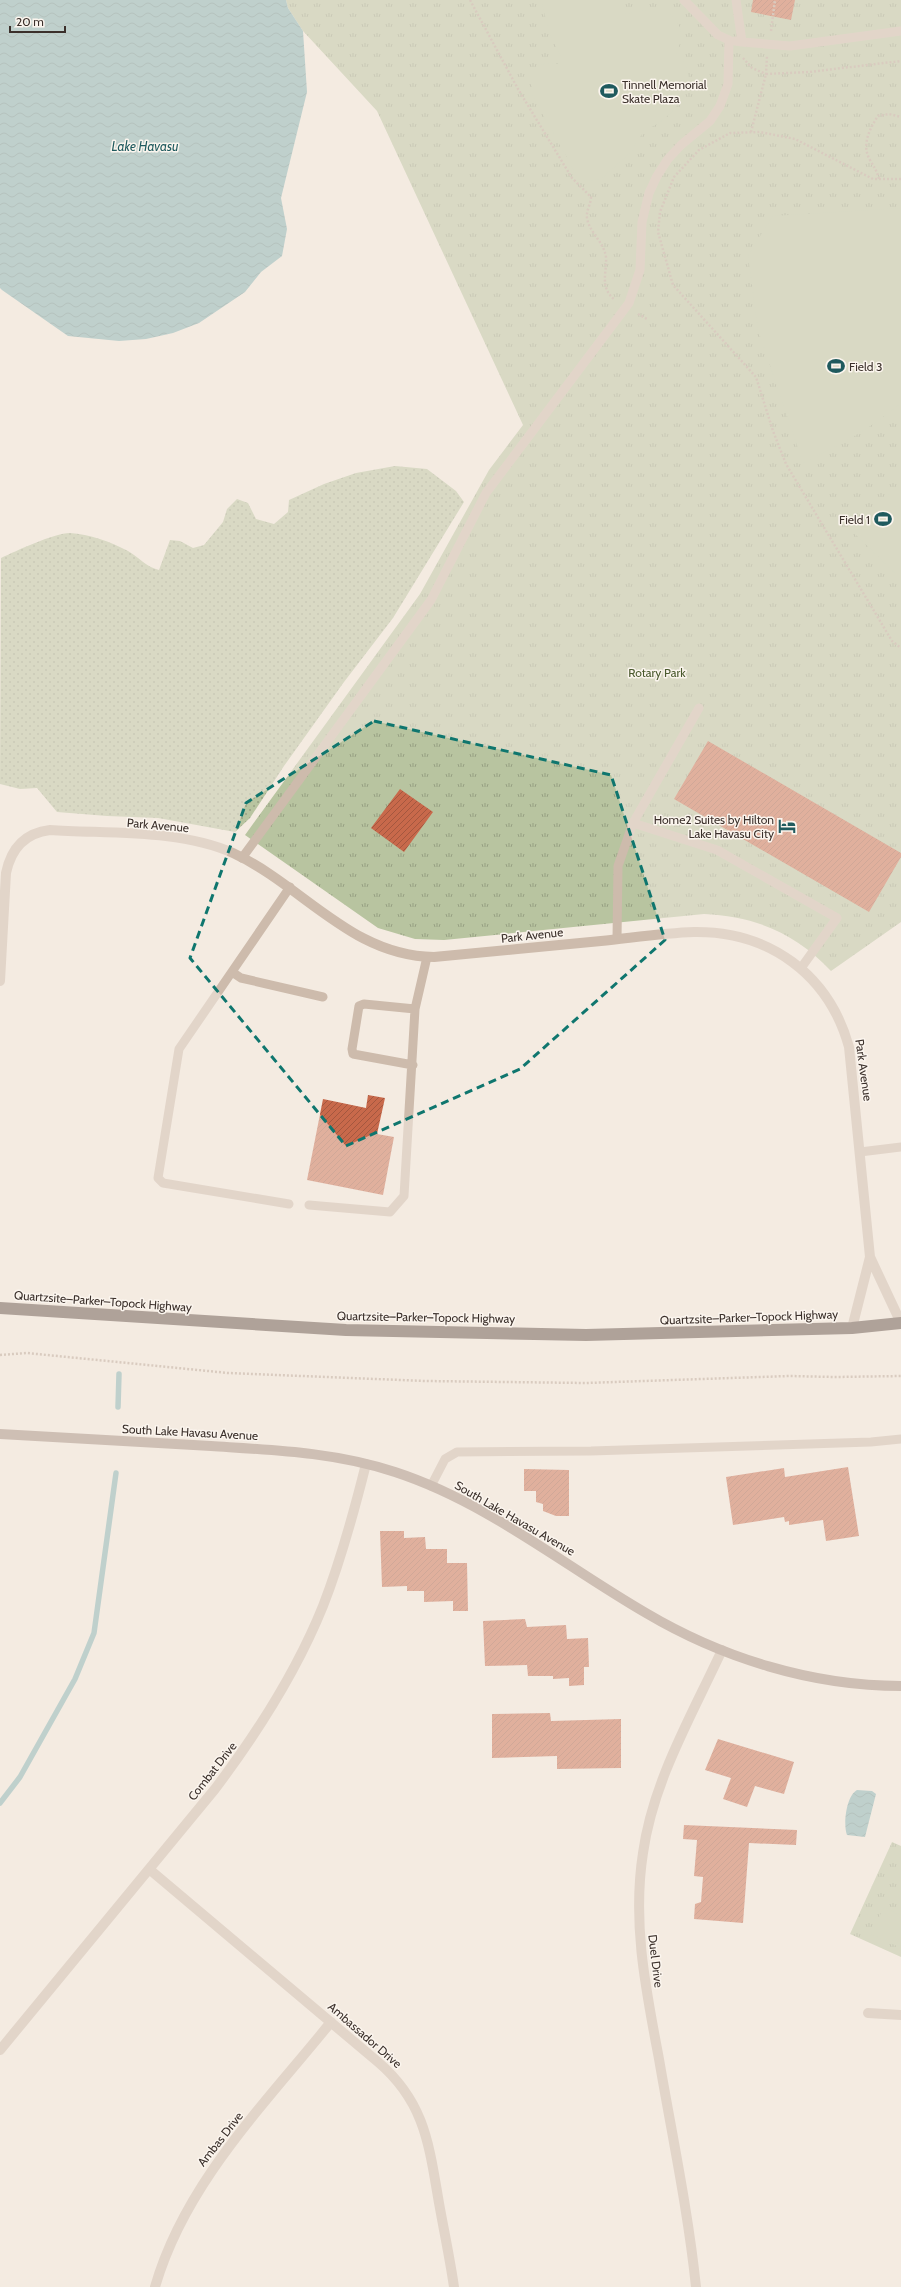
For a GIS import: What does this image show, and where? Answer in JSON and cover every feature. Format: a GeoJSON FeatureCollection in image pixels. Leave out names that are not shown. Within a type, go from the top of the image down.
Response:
{"type":"FeatureCollection","features":[{"type":"Feature","properties":{"kind":"highway","name":"Quartzsite–Parker–Topock Highway"},"geometry":{"type":"LineString","coordinates":[[0,1308],[354,1330],[586,1335],[852,1328],[901,1323]]}},
{"type":"Feature","properties":{"kind":"main road","name":"South Lake Havasu Avenue"},"geometry":{"type":"LineString","coordinates":[[0,1434],[283,1451],[321,1455],[366,1464],[431,1486],[499,1521],[646,1613],[683,1634],[762,1664],[803,1675],[845,1682],[901,1686]]}},
{"type":"Feature","properties":{"kind":"street","name":"Park Avenue"},"geometry":{"type":"LineString","coordinates":[[0,981],[6,873],[10,858],[18,845],[35,834],[50,830],[174,837],[213,846],[242,858],[266,871],[351,932],[370,943],[402,954],[427,957],[694,932],[726,935],[765,946],[789,958],[817,984],[829,1001],[844,1032],[852,1060],[870,1257],[852,1328]]}},
{"type":"Feature","properties":{"kind":"street","name":"Park Avenue"},"geometry":{"type":"LineString","coordinates":[[870,1257],[901,1323]]}},
{"type":"Feature","properties":{"kind":"street","name":"Combat Drive"},"geometry":{"type":"LineString","coordinates":[[0,2050],[216,1789],[276,1702],[301,1655],[323,1606],[341,1557],[366,1464]]}},
{"type":"Feature","properties":{"kind":"street","name":"Duel Drive"},"geometry":{"type":"LineString","coordinates":[[696,2287],[691,2236],[642,1965],[638,1909],[643,1852],[656,1797],[722,1650]]}},
{"type":"Feature","properties":{"kind":"street","name":"Ambassador Drive"},"geometry":{"type":"LineString","coordinates":[[149,1869],[331,2022],[395,2078],[409,2096],[420,2116],[430,2149],[454,2287]]}},
{"type":"Feature","properties":{"kind":"street"},"geometry":{"type":"LineString","coordinates":[[868,2013],[901,2015]]}},
{"type":"Feature","properties":{"kind":"street","name":"Ambas Drive"},"geometry":{"type":"LineString","coordinates":[[156,2287],[172,2242],[204,2181],[331,2022]]}},
{"type":"Feature","properties":{"kind":"lane"},"geometry":{"type":"LineString","coordinates":[[684,0],[718,35],[729,40],[742,42],[790,46],[901,31]]}},
{"type":"Feature","properties":{"kind":"lane"},"geometry":{"type":"LineString","coordinates":[[736,0],[742,42]]}},
{"type":"Feature","properties":{"kind":"lane"},"geometry":{"type":"LineString","coordinates":[[242,858],[431,600],[486,493],[627,307],[636,287],[640,270],[642,222],[649,193],[657,176],[668,159],[681,145],[710,121],[720,106],[728,84],[729,40]]}},
{"type":"Feature","properties":{"kind":"lane"},"geometry":{"type":"LineString","coordinates":[[618,939],[618,866],[633,823],[699,708]]}},
{"type":"Feature","properties":{"kind":"lane"},"geometry":{"type":"LineString","coordinates":[[633,823],[717,850],[837,918],[801,968]]}},
{"type":"Feature","properties":{"kind":"lane"},"geometry":{"type":"LineString","coordinates":[[289,1204],[163,1183],[158,1178],[179,1049],[290,888]]}},
{"type":"Feature","properties":{"kind":"lane"},"geometry":{"type":"LineString","coordinates":[[309,1205],[390,1212],[404,1196],[413,1065],[415,1009],[427,957]]}},
{"type":"Feature","properties":{"kind":"lane"},"geometry":{"type":"LineString","coordinates":[[232,972],[241,978],[323,997]]}},
{"type":"Feature","properties":{"kind":"lane"},"geometry":{"type":"LineString","coordinates":[[413,1065],[353,1054],[352,1049],[359,1006],[364,1004],[415,1009]]}},
{"type":"Feature","properties":{"kind":"lane"},"geometry":{"type":"LineString","coordinates":[[860,1152],[901,1147]]}},
{"type":"Feature","properties":{"kind":"lane"},"geometry":{"type":"LineString","coordinates":[[431,1486],[445,1460],[457,1452],[591,1451],[871,1442],[901,1439]]}},
{"type":"Feature","properties":{"kind":"path"},"geometry":{"type":"LineString","coordinates":[[470,0],[518,89],[572,178],[591,196],[586,216],[589,225],[606,256],[604,284],[613,298],[647,319]]}},
{"type":"Feature","properties":{"kind":"path"},"geometry":{"type":"LineString","coordinates":[[770,33],[775,0]]}},
{"type":"Feature","properties":{"kind":"path"},"geometry":{"type":"LineString","coordinates":[[751,132],[766,74],[767,56]]}},
{"type":"Feature","properties":{"kind":"path"},"geometry":{"type":"LineString","coordinates":[[742,58],[752,68],[766,74],[809,72],[901,61]]}},
{"type":"Feature","properties":{"kind":"path"},"geometry":{"type":"LineString","coordinates":[[879,179],[877,171],[868,158],[866,145],[870,127],[878,116],[889,114],[901,117]]}},
{"type":"Feature","properties":{"kind":"path"},"geometry":{"type":"LineString","coordinates":[[901,179],[873,179],[795,139],[760,132],[730,133],[698,150],[674,178],[660,212],[658,232],[662,251],[673,285],[756,377],[773,431],[786,464],[892,640],[901,648]]}},
{"type":"Feature","properties":{"kind":"path"},"geometry":{"type":"LineString","coordinates":[[0,1355],[27,1353],[228,1373],[425,1381],[586,1383],[789,1376],[836,1378],[901,1376]]}},
{"type":"Feature","properties":{"kind":"highlighted area"},"geometry":{"type":"Polygon","coordinates":[[[374,721],[611,775],[665,940],[520,1069],[346,1146],[190,958],[246,803],[374,721]]]}},
{"type":"Feature","properties":{"kind":"green space","name":"Rotary Park"},"geometry":{"type":"Polygon","coordinates":[[[286,0],[901,0],[901,922],[831,971],[804,947],[774,929],[741,919],[704,914],[444,940],[415,939],[378,928],[245,835],[420,594],[489,470],[523,425],[377,111],[303,31],[288,8],[286,0]]]}},
{"type":"Feature","properties":{"kind":"green space","name":"Tinnell Memorial Skate Plaza"},"geometry":{"type":"Polygon","coordinates":[[[539,0],[623,0],[625,14],[646,10],[667,10],[679,26],[681,36],[676,55],[683,59],[689,77],[688,87],[684,95],[666,117],[659,123],[645,129],[631,152],[601,179],[589,181],[579,179],[532,95],[532,74],[543,64],[558,64],[561,57],[549,32],[542,3],[539,0]]]}},
{"type":"Feature","properties":{"kind":"green space","name":"Field 3"},"geometry":{"type":"Polygon","coordinates":[[[901,208],[901,403],[878,421],[854,436],[803,463],[758,330],[748,255],[773,216],[901,208]]]}},
{"type":"Feature","properties":{"kind":"green space"},"geometry":{"type":"Polygon","coordinates":[[[395,466],[427,469],[456,491],[464,502],[393,618],[344,682],[284,766],[250,818],[235,832],[158,818],[57,812],[37,788],[20,789],[0,784],[1,558],[45,539],[70,533],[100,539],[128,551],[150,567],[159,570],[170,540],[180,541],[193,548],[204,545],[223,522],[227,509],[237,499],[248,503],[256,519],[274,524],[288,512],[289,500],[324,484],[356,473],[395,466]]]}},
{"type":"Feature","properties":{"kind":"green space","name":"Field 1"},"geometry":{"type":"Polygon","coordinates":[[[901,485],[901,579],[854,533],[877,504],[901,485]]]}},
{"type":"Feature","properties":{"kind":"green space"},"geometry":{"type":"Polygon","coordinates":[[[892,1842],[901,1846],[901,1957],[850,1934],[892,1842]]]}},
{"type":"Feature","properties":{"kind":"green space"},"geometry":{"type":"Polygon","coordinates":[[[884,1907],[901,1915],[901,1948],[871,1934],[884,1907]]]}},
{"type":"Feature","properties":{"kind":"water","name":"Lake Havasu"},"geometry":{"type":"Polygon","coordinates":[[[0,0],[286,0],[288,8],[303,31],[307,92],[281,198],[287,229],[282,256],[261,272],[245,292],[199,323],[173,333],[146,339],[119,341],[68,336],[0,288],[0,0]]]}},
{"type":"Feature","properties":{"kind":"water"},"geometry":{"type":"Polygon","coordinates":[[[857,1790],[872,1791],[876,1794],[865,1837],[847,1835],[845,1825],[846,1811],[850,1798],[857,1790]]]}},
{"type":"Feature","properties":{"kind":"building"},"geometry":{"type":"Polygon","coordinates":[[[753,0],[795,0],[791,20],[751,12],[753,0]]]}},
{"type":"Feature","properties":{"kind":"building","name":"Home2 Suites by Hilton Lake Havasu City"},"geometry":{"type":"Polygon","coordinates":[[[708,741],[901,853],[901,857],[869,912],[674,799],[708,741]]]}},
{"type":"Feature","properties":{"kind":"building"},"geometry":{"type":"Polygon","coordinates":[[[400,789],[433,812],[404,852],[371,828],[400,789]]]}},
{"type":"Feature","properties":{"kind":"building"},"geometry":{"type":"Polygon","coordinates":[[[368,1095],[385,1098],[377,1134],[394,1137],[383,1195],[307,1180],[323,1099],[366,1108],[368,1095]]]}},
{"type":"Feature","properties":{"kind":"building"},"geometry":{"type":"Polygon","coordinates":[[[848,1467],[859,1536],[826,1541],[823,1520],[789,1525],[789,1521],[785,1522],[784,1517],[733,1525],[726,1477],[784,1468],[785,1477],[848,1467]]]}},
{"type":"Feature","properties":{"kind":"building"},"geometry":{"type":"Polygon","coordinates":[[[524,1469],[569,1470],[569,1516],[556,1516],[543,1511],[543,1504],[536,1502],[536,1491],[524,1491],[524,1469]]]}},
{"type":"Feature","properties":{"kind":"building"},"geometry":{"type":"Polygon","coordinates":[[[380,1531],[404,1531],[404,1538],[425,1537],[426,1549],[447,1549],[447,1563],[467,1563],[468,1611],[453,1611],[453,1601],[424,1602],[424,1591],[407,1591],[407,1586],[382,1587],[380,1531]]]}},
{"type":"Feature","properties":{"kind":"building"},"geometry":{"type":"Polygon","coordinates":[[[525,1619],[527,1627],[566,1625],[567,1639],[588,1638],[589,1667],[584,1667],[584,1685],[569,1686],[569,1678],[553,1679],[553,1676],[528,1676],[527,1665],[485,1666],[483,1621],[525,1619]]]}},
{"type":"Feature","properties":{"kind":"building"},"geometry":{"type":"Polygon","coordinates":[[[550,1713],[551,1721],[621,1719],[621,1768],[557,1769],[557,1756],[492,1758],[492,1714],[550,1713]]]}},
{"type":"Feature","properties":{"kind":"building"},"geometry":{"type":"Polygon","coordinates":[[[718,1739],[794,1762],[784,1794],[755,1786],[747,1807],[723,1799],[731,1778],[705,1770],[718,1739]]]}},
{"type":"Feature","properties":{"kind":"building"},"geometry":{"type":"Polygon","coordinates":[[[684,1825],[797,1830],[796,1845],[749,1843],[743,1923],[694,1919],[695,1904],[701,1902],[703,1877],[694,1876],[697,1840],[683,1839],[684,1825]]]}},
{"type":"Feature","properties":{"kind":"waterway"},"geometry":{"type":"LineString","coordinates":[[118,1407],[119,1374]]}},
{"type":"Feature","properties":{"kind":"waterway"},"geometry":{"type":"LineString","coordinates":[[0,1803],[20,1777],[75,1679],[94,1633],[116,1473]]}},
{"type":"Feature","properties":{"kind":"place","name":"Tinnell Memorial Skate Plaza"},"geometry":{"type":"Point","coordinates":[609,91]}},
{"type":"Feature","properties":{"kind":"place","name":"Field 3"},"geometry":{"type":"Point","coordinates":[836,366]}},
{"type":"Feature","properties":{"kind":"place","name":"Field 1"},"geometry":{"type":"Point","coordinates":[883,519]}},
{"type":"Feature","properties":{"kind":"place","name":"Home2 Suites by Hilton Lake Havasu City"},"geometry":{"type":"Point","coordinates":[787,826]}}]}
